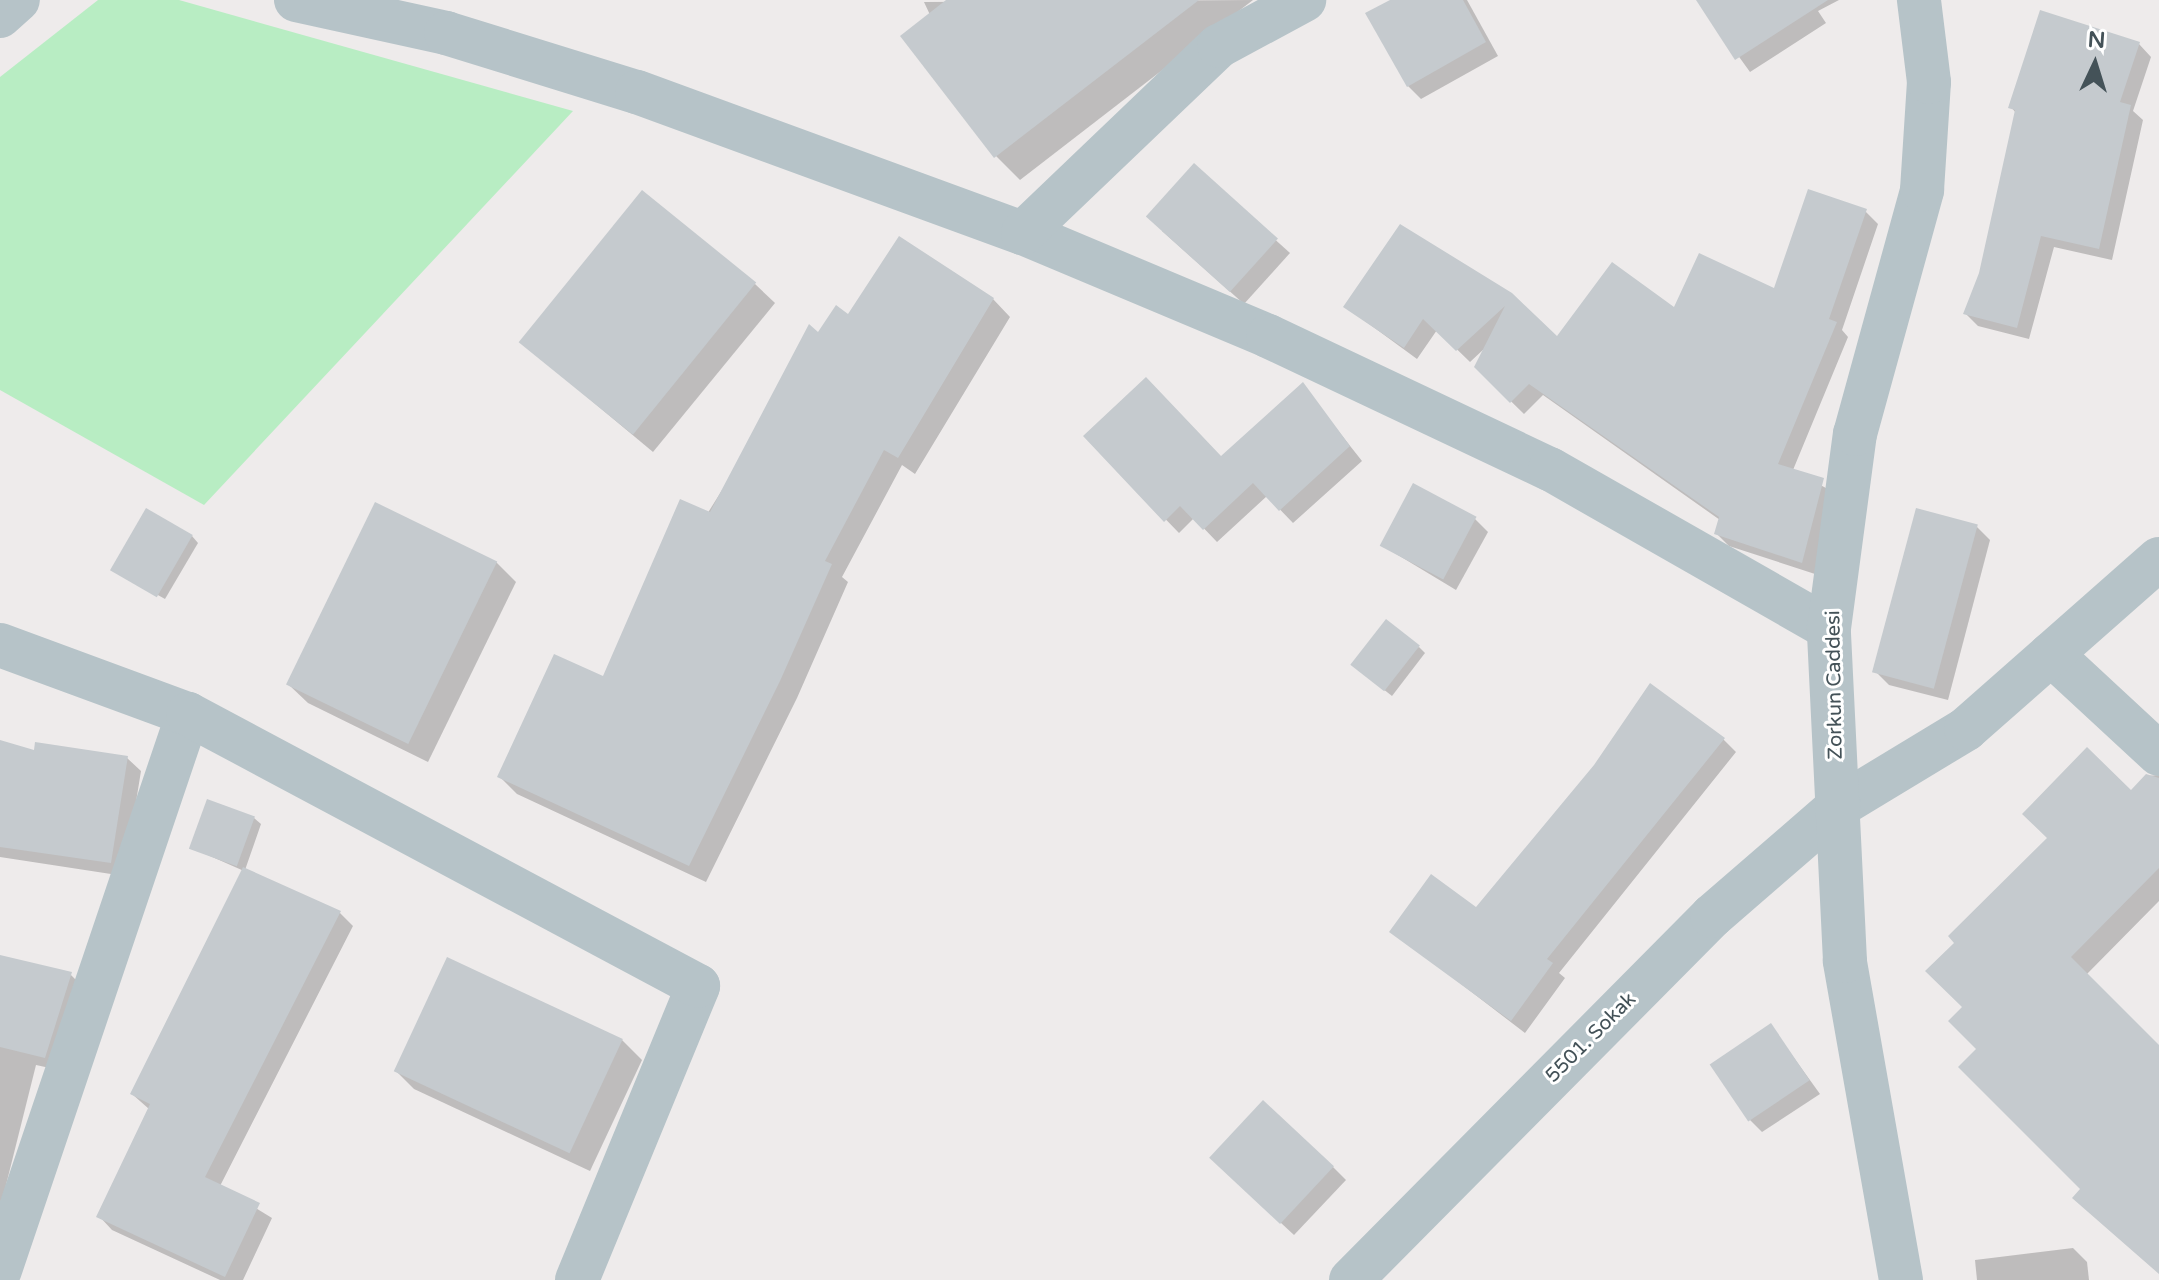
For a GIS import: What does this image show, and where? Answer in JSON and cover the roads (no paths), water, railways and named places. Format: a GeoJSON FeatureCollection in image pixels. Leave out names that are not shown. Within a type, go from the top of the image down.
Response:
{"type":"FeatureCollection","features":[{"type":"Feature","properties":{"kind":"street"},"geometry":{"type":"LineString","coordinates":[[0,16],[18,0]]}},
{"type":"Feature","properties":{"kind":"street"},"geometry":{"type":"LineString","coordinates":[[296,0],[446,33],[624,87],[1023,233],[1268,336],[1550,469],[1829,628]]}},
{"type":"Feature","properties":{"kind":"street"},"geometry":{"type":"LineString","coordinates":[[1023,233],[1219,46],[1304,0]]}},
{"type":"Feature","properties":{"kind":"street","name":"Zorkun Caddesi"},"geometry":{"type":"LineString","coordinates":[[1901,1280],[1845,961],[1829,628],[1855,434],[1922,190],[1929,82],[1919,0]]}},
{"type":"Feature","properties":{"kind":"street","name":"5501. Sokak"},"geometry":{"type":"LineString","coordinates":[[1351,1280],[1712,916],[1839,806],[1966,729],[2159,559]]}},
{"type":"Feature","properties":{"kind":"street"},"geometry":{"type":"LineString","coordinates":[[0,645],[188,714],[698,986],[577,1280]]}},
{"type":"Feature","properties":{"kind":"street"},"geometry":{"type":"LineString","coordinates":[[2051,654],[2159,754]]}},
{"type":"Feature","properties":{"kind":"street"},"geometry":{"type":"LineString","coordinates":[[0,1270],[188,714]]}}]}
